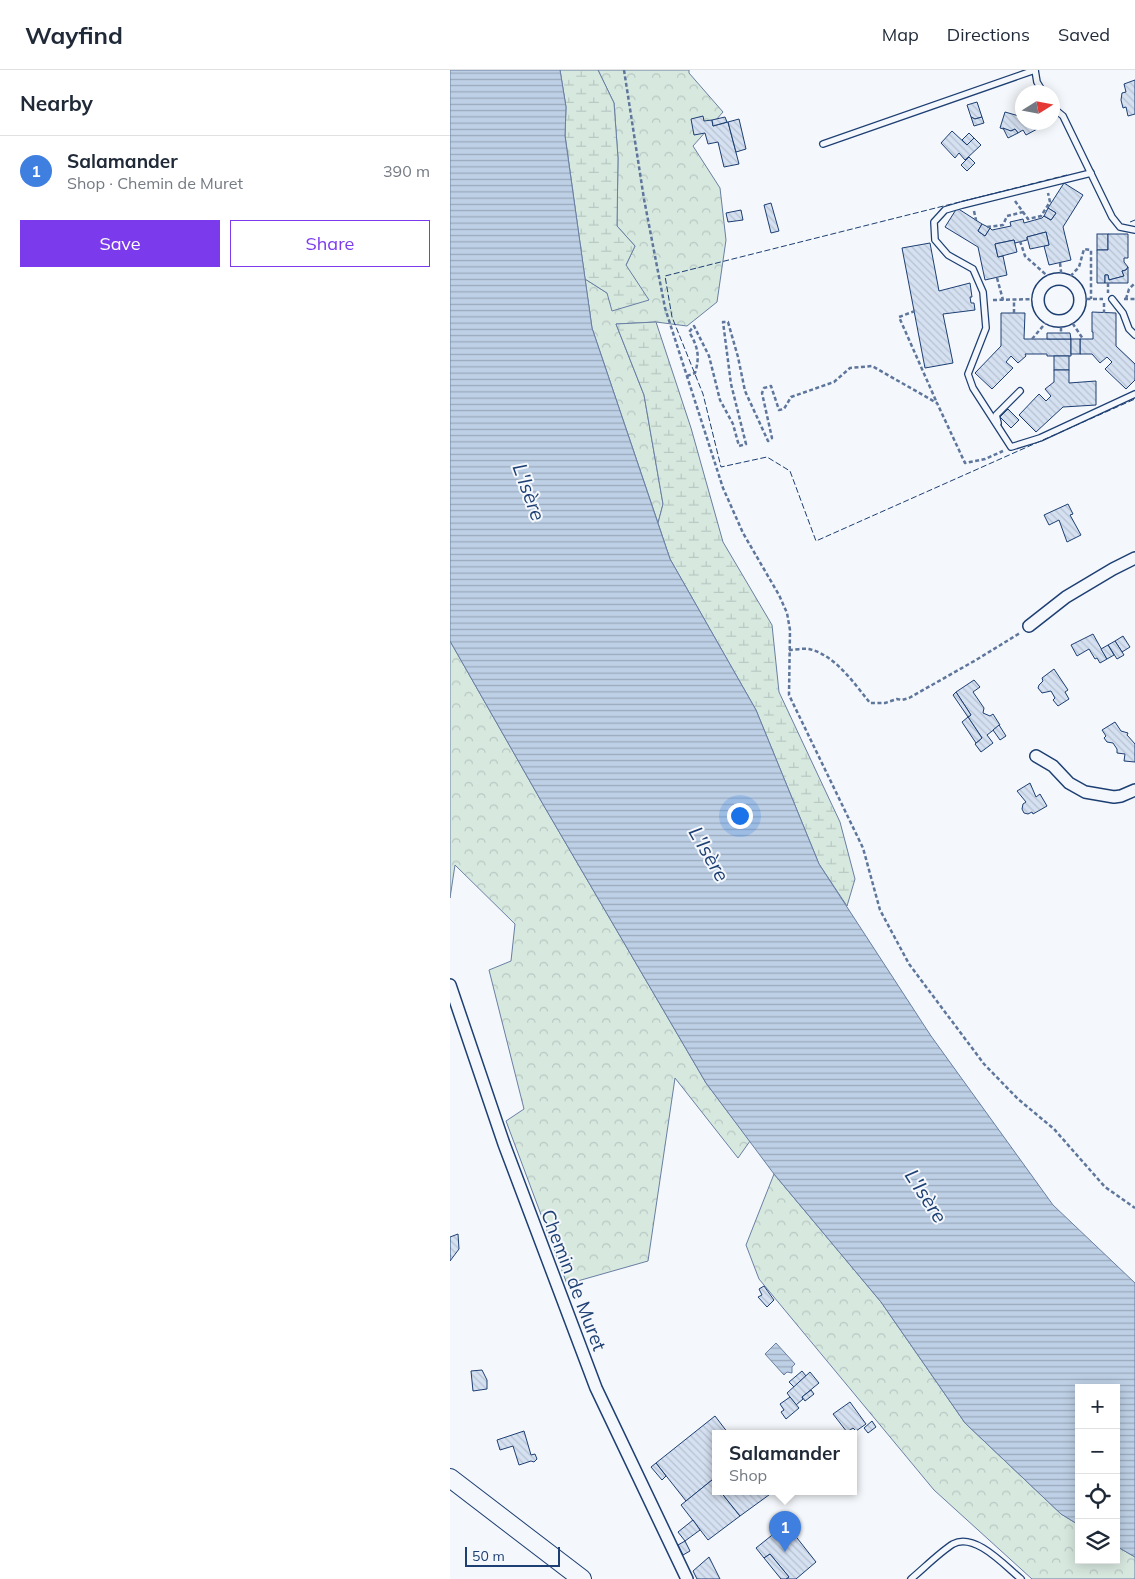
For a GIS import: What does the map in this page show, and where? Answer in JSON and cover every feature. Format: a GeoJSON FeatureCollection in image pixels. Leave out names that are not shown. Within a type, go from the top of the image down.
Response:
{"type":"FeatureCollection","features":[{"type":"Feature","properties":{"kind":"main road"},"geometry":{"type":"LineString","coordinates":[[450,1478],[582,1579]]}},
{"type":"Feature","properties":{"kind":"street"},"geometry":{"type":"LineString","coordinates":[[1060,280],[1074,286],[1080,296],[1078,308],[1060,323],[1040,310],[1038,299],[1042,287],[1060,280]]}},
{"type":"Feature","properties":{"kind":"street"},"geometry":{"type":"LineString","coordinates":[[1030,626],[1066,597],[1135,558]]}},
{"type":"Feature","properties":{"kind":"street"},"geometry":{"type":"LineString","coordinates":[[1036,756],[1052,766],[1069,783],[1085,792],[1114,797],[1135,790]]}},
{"type":"Feature","properties":{"kind":"street","name":"Chemin de Muret"},"geometry":{"type":"LineString","coordinates":[[450,985],[504,1144],[596,1388],[687,1579]]}},
{"type":"Feature","properties":{"kind":"lane"},"geometry":{"type":"LineString","coordinates":[[823,144],[1035,70],[1039,85]]}},
{"type":"Feature","properties":{"kind":"lane"},"geometry":{"type":"LineString","coordinates":[[1060,114],[1063,116],[1112,217],[1120,227],[1135,230]]}},
{"type":"Feature","properties":{"kind":"lane"},"geometry":{"type":"LineString","coordinates":[[1091,173],[945,210],[934,222],[934,240],[948,255],[973,269],[983,292],[986,328],[968,374],[973,388],[1011,447],[1040,438],[1135,394]]}},
{"type":"Feature","properties":{"kind":"lane"},"geometry":{"type":"LineString","coordinates":[[1112,299],[1124,313],[1129,328],[1135,336]]}},
{"type":"Feature","properties":{"kind":"lane"},"geometry":{"type":"LineString","coordinates":[[998,426],[996,415],[1020,391]]}},
{"type":"Feature","properties":{"kind":"lane"},"geometry":{"type":"LineString","coordinates":[[911,1579],[954,1544],[964,1542],[975,1543],[983,1548],[1021,1579]]}},
{"type":"Feature","properties":{"kind":"path"},"geometry":{"type":"LineString","coordinates":[[624,70],[644,199],[665,308],[723,488],[742,532],[779,595],[787,613],[790,630],[790,695],[864,848],[880,910],[909,964],[984,1064],[1018,1099],[1054,1129],[1105,1187],[1135,1208]]}},
{"type":"Feature","properties":{"kind":"path"},"geometry":{"type":"LineString","coordinates":[[1009,193],[1028,219],[1041,216],[1050,202],[1046,184]]}},
{"type":"Feature","properties":{"kind":"path"},"geometry":{"type":"LineString","coordinates":[[987,226],[1003,225],[1007,216],[1023,212]]}},
{"type":"Feature","properties":{"kind":"path"},"geometry":{"type":"LineString","coordinates":[[1020,241],[1025,256],[1060,280]]}},
{"type":"Feature","properties":{"kind":"path"},"geometry":{"type":"LineString","coordinates":[[1060,280],[1079,267],[1084,249],[1091,250],[1091,300]]}},
{"type":"Feature","properties":{"kind":"path"},"geometry":{"type":"LineString","coordinates":[[1060,263],[1060,280]]}},
{"type":"Feature","properties":{"kind":"path"},"geometry":{"type":"LineString","coordinates":[[997,278],[1003,300]]}},
{"type":"Feature","properties":{"kind":"path"},"geometry":{"type":"LineString","coordinates":[[1126,299],[1129,289],[1135,284]]}},
{"type":"Feature","properties":{"kind":"path"},"geometry":{"type":"LineString","coordinates":[[984,300],[1038,299]]}},
{"type":"Feature","properties":{"kind":"path"},"geometry":{"type":"LineString","coordinates":[[1104,299],[1104,313]]}},
{"type":"Feature","properties":{"kind":"path"},"geometry":{"type":"LineString","coordinates":[[1014,300],[1014,313]]}},
{"type":"Feature","properties":{"kind":"path"},"geometry":{"type":"LineString","coordinates":[[915,311],[899,317],[965,463],[985,460],[1011,447]]}},
{"type":"Feature","properties":{"kind":"path"},"geometry":{"type":"LineString","coordinates":[[687,376],[695,373],[698,362],[697,345],[688,332],[694,326],[710,356],[720,400],[733,424],[739,446],[746,444],[731,384],[723,322],[728,322],[745,391],[768,441],[772,438],[762,393],[764,388],[771,386],[779,410],[784,409],[791,397],[834,382],[850,368],[872,366],[937,403]]}},
{"type":"Feature","properties":{"kind":"path"},"geometry":{"type":"LineString","coordinates":[[1032,339],[1060,323],[1083,339]]}},
{"type":"Feature","properties":{"kind":"path"},"geometry":{"type":"LineString","coordinates":[[789,650],[808,649],[828,658],[844,672],[870,703],[885,703],[908,698],[976,660],[1030,626]]}},
{"type":"Feature","properties":{"kind":"green space"},"geometry":{"type":"Polygon","coordinates":[[[560,70],[598,70],[614,103],[618,158],[617,226],[635,246],[626,265],[649,300],[612,311],[607,293],[585,279],[565,135],[566,107],[560,70]]]}},
{"type":"Feature","properties":{"kind":"green space"},"geometry":{"type":"Polygon","coordinates":[[[598,70],[689,70],[689,73],[723,112],[693,146],[720,188],[726,240],[717,302],[687,326],[656,322],[616,324],[644,395],[663,504],[658,523],[592,328],[585,279],[607,293],[626,265],[635,246],[617,226],[618,158],[614,103],[598,70]]]}},
{"type":"Feature","properties":{"kind":"green space"},"geometry":{"type":"Polygon","coordinates":[[[656,322],[691,428],[723,542],[772,625],[779,692],[840,822],[855,879],[847,906],[819,864],[756,710],[670,559],[658,523],[663,504],[644,395],[616,324],[656,322]]]}},
{"type":"Feature","properties":{"kind":"green space"},"geometry":{"type":"Polygon","coordinates":[[[450,641],[706,1083],[750,1141],[738,1158],[675,1078],[648,1261],[567,1284],[506,1121],[524,1109],[489,970],[511,961],[515,924],[455,865],[450,898],[450,641]]]}},
{"type":"Feature","properties":{"kind":"green space"},"geometry":{"type":"Polygon","coordinates":[[[774,1174],[881,1302],[965,1423],[1061,1514],[1075,1523],[1075,1564],[1120,1564],[1120,1548],[1135,1557],[1135,1579],[1032,1579],[934,1490],[759,1279],[746,1245],[774,1174]]]}},
{"type":"Feature","properties":{"kind":"water","name":"L'Isère"},"geometry":{"type":"Polygon","coordinates":[[[450,70],[560,70],[566,107],[565,136],[592,328],[670,559],[756,710],[819,864],[931,1036],[1053,1205],[1135,1283],[1135,1557],[1120,1548],[1120,1384],[1075,1384],[1075,1523],[1061,1514],[965,1423],[881,1302],[774,1174],[706,1083],[450,641],[450,70]]]}},
{"type":"Feature","properties":{"kind":"water"},"geometry":{"type":"Polygon","coordinates":[[[776,1343],[795,1364],[792,1367],[792,1373],[787,1372],[784,1375],[765,1354],[776,1343]]]}},
{"type":"Feature","properties":{"kind":"building"},"geometry":{"type":"Polygon","coordinates":[[[1135,80],[1135,114],[1128,116],[1126,107],[1123,108],[1122,93],[1126,92],[1124,84],[1135,80]]]}},
{"type":"Feature","properties":{"kind":"building"},"geometry":{"type":"Polygon","coordinates":[[[977,102],[982,117],[975,119],[971,117],[967,105],[977,102]]]}},
{"type":"Feature","properties":{"kind":"building"},"geometry":{"type":"Polygon","coordinates":[[[1005,112],[1015,115],[1015,129],[1011,131],[1000,128],[1005,112]]]}},
{"type":"Feature","properties":{"kind":"building"},"geometry":{"type":"Polygon","coordinates":[[[703,116],[704,121],[712,120],[713,126],[728,122],[739,164],[724,167],[718,142],[708,144],[705,133],[694,135],[691,119],[703,116]]]}},
{"type":"Feature","properties":{"kind":"building"},"geometry":{"type":"Polygon","coordinates":[[[725,117],[727,122],[713,126],[712,120],[725,117]]]}},
{"type":"Feature","properties":{"kind":"building"},"geometry":{"type":"Polygon","coordinates":[[[971,117],[975,119],[982,117],[984,123],[974,126],[971,117]]]}},
{"type":"Feature","properties":{"kind":"building"},"geometry":{"type":"Polygon","coordinates":[[[739,119],[746,149],[736,152],[728,122],[739,119]]]}},
{"type":"Feature","properties":{"kind":"building"},"geometry":{"type":"Polygon","coordinates":[[[1003,128],[1011,131],[1015,129],[1018,133],[1008,138],[1003,128]]]}},
{"type":"Feature","properties":{"kind":"building"},"geometry":{"type":"Polygon","coordinates":[[[1023,130],[1035,130],[1026,135],[1023,130]]]}},
{"type":"Feature","properties":{"kind":"building"},"geometry":{"type":"Polygon","coordinates":[[[952,131],[967,145],[974,138],[981,145],[965,160],[959,153],[955,158],[941,143],[952,131]]]}},
{"type":"Feature","properties":{"kind":"building"},"geometry":{"type":"Polygon","coordinates":[[[969,133],[974,138],[967,145],[962,140],[969,133]]]}},
{"type":"Feature","properties":{"kind":"building"},"geometry":{"type":"Polygon","coordinates":[[[969,157],[975,163],[967,171],[961,165],[969,157]]]}},
{"type":"Feature","properties":{"kind":"building"},"geometry":{"type":"Polygon","coordinates":[[[1064,183],[1083,195],[1063,227],[1071,260],[1049,265],[1044,246],[1049,245],[1046,232],[1027,237],[1027,240],[1015,243],[1014,240],[995,244],[998,257],[1003,256],[1007,275],[985,280],[978,247],[945,227],[957,208],[982,224],[978,231],[985,236],[990,228],[992,230],[1011,226],[1010,222],[1023,219],[1024,223],[1044,216],[1051,220],[1056,213],[1048,208],[1064,183]]]}},
{"type":"Feature","properties":{"kind":"building"},"geometry":{"type":"Polygon","coordinates":[[[771,203],[779,231],[771,233],[764,205],[771,203]]]}},
{"type":"Feature","properties":{"kind":"building"},"geometry":{"type":"Polygon","coordinates":[[[1048,208],[1056,213],[1051,220],[1044,216],[1048,208]]]}},
{"type":"Feature","properties":{"kind":"building"},"geometry":{"type":"Polygon","coordinates":[[[741,210],[743,220],[728,222],[726,213],[741,210]]]}},
{"type":"Feature","properties":{"kind":"building"},"geometry":{"type":"Polygon","coordinates":[[[982,224],[990,228],[985,236],[978,231],[982,224]]]}},
{"type":"Feature","properties":{"kind":"building"},"geometry":{"type":"Polygon","coordinates":[[[1046,232],[1049,245],[1030,249],[1027,237],[1046,232]]]}},
{"type":"Feature","properties":{"kind":"building"},"geometry":{"type":"Polygon","coordinates":[[[1097,234],[1108,234],[1108,250],[1097,250],[1097,234]]]}},
{"type":"Feature","properties":{"kind":"building"},"geometry":{"type":"Polygon","coordinates":[[[1108,234],[1128,234],[1128,258],[1124,258],[1124,262],[1128,267],[1122,271],[1124,276],[1109,280],[1108,275],[1105,275],[1105,283],[1097,283],[1097,250],[1108,250],[1108,234]]]}},
{"type":"Feature","properties":{"kind":"building"},"geometry":{"type":"Polygon","coordinates":[[[1014,240],[1017,252],[998,257],[995,244],[1014,240]]]}},
{"type":"Feature","properties":{"kind":"building"},"geometry":{"type":"Polygon","coordinates":[[[930,243],[939,291],[970,283],[971,303],[974,303],[975,310],[943,314],[953,363],[925,368],[902,248],[930,243]]]}},
{"type":"Feature","properties":{"kind":"building"},"geometry":{"type":"Polygon","coordinates":[[[1128,267],[1128,283],[1105,283],[1105,275],[1108,275],[1109,280],[1124,276],[1122,271],[1128,267]]]}},
{"type":"Feature","properties":{"kind":"building"},"geometry":{"type":"Polygon","coordinates":[[[1092,312],[1116,313],[1116,346],[1135,364],[1135,380],[1126,389],[1105,369],[1112,362],[1107,357],[1100,363],[1092,354],[1080,354],[1080,339],[1093,339],[1092,312]]]}},
{"type":"Feature","properties":{"kind":"building"},"geometry":{"type":"Polygon","coordinates":[[[1001,313],[1025,313],[1024,339],[1071,339],[1071,356],[1025,354],[1026,356],[1018,363],[1011,356],[1006,362],[1013,368],[992,389],[975,373],[1001,346],[1001,313]]]}},
{"type":"Feature","properties":{"kind":"building"},"geometry":{"type":"Polygon","coordinates":[[[1047,333],[1070,333],[1071,339],[1047,339],[1047,333]]]}},
{"type":"Feature","properties":{"kind":"building"},"geometry":{"type":"Polygon","coordinates":[[[1071,339],[1080,339],[1080,354],[1071,354],[1071,339]]]}},
{"type":"Feature","properties":{"kind":"building"},"geometry":{"type":"Polygon","coordinates":[[[1054,356],[1069,356],[1069,370],[1054,370],[1054,356]]]}},
{"type":"Feature","properties":{"kind":"building"},"geometry":{"type":"Polygon","coordinates":[[[1054,370],[1069,370],[1069,383],[1096,381],[1096,405],[1063,407],[1036,432],[1019,415],[1039,394],[1046,401],[1051,396],[1045,389],[1054,382],[1054,370]]]}},
{"type":"Feature","properties":{"kind":"building"},"geometry":{"type":"Polygon","coordinates":[[[1008,409],[1019,420],[1011,428],[1000,417],[1008,409]]]}},
{"type":"Feature","properties":{"kind":"building"},"geometry":{"type":"Polygon","coordinates":[[[1068,504],[1073,514],[1070,515],[1081,535],[1067,542],[1059,520],[1049,525],[1044,515],[1068,504]]]}},
{"type":"Feature","properties":{"kind":"building"},"geometry":{"type":"Polygon","coordinates":[[[1093,634],[1107,659],[1100,663],[1089,649],[1077,656],[1071,645],[1093,634]]]}},
{"type":"Feature","properties":{"kind":"building"},"geometry":{"type":"Polygon","coordinates":[[[1123,636],[1130,647],[1122,652],[1115,641],[1123,636]]]}},
{"type":"Feature","properties":{"kind":"building"},"geometry":{"type":"Polygon","coordinates":[[[1115,641],[1124,655],[1117,659],[1108,645],[1115,641]]]}},
{"type":"Feature","properties":{"kind":"building"},"geometry":{"type":"Polygon","coordinates":[[[1108,645],[1114,655],[1107,659],[1101,649],[1108,645]]]}},
{"type":"Feature","properties":{"kind":"building"},"geometry":{"type":"Polygon","coordinates":[[[1054,669],[1068,690],[1065,692],[1069,699],[1058,706],[1053,700],[1055,698],[1051,691],[1042,693],[1038,688],[1043,681],[1042,678],[1054,669]]]}},
{"type":"Feature","properties":{"kind":"building"},"geometry":{"type":"Polygon","coordinates":[[[974,680],[980,687],[973,692],[984,708],[983,713],[990,716],[993,714],[1000,725],[987,735],[993,743],[981,752],[975,744],[982,738],[968,717],[971,715],[956,692],[974,680]]]}},
{"type":"Feature","properties":{"kind":"building"},"geometry":{"type":"Polygon","coordinates":[[[956,692],[971,715],[968,717],[953,695],[956,692]]]}},
{"type":"Feature","properties":{"kind":"building"},"geometry":{"type":"Polygon","coordinates":[[[968,717],[982,738],[976,743],[962,722],[968,717]]]}},
{"type":"Feature","properties":{"kind":"building"},"geometry":{"type":"Polygon","coordinates":[[[1115,722],[1121,731],[1128,733],[1127,735],[1135,744],[1135,762],[1124,761],[1125,754],[1117,753],[1113,743],[1107,742],[1104,738],[1106,736],[1102,730],[1115,722]]]}},
{"type":"Feature","properties":{"kind":"building"},"geometry":{"type":"Polygon","coordinates":[[[999,725],[1006,736],[1000,740],[993,730],[999,725]]]}},
{"type":"Feature","properties":{"kind":"building"},"geometry":{"type":"Polygon","coordinates":[[[1030,783],[1036,797],[1040,794],[1047,806],[1033,814],[1032,812],[1024,813],[1022,809],[1023,804],[1026,802],[1017,791],[1030,783]]]}},
{"type":"Feature","properties":{"kind":"building"},"geometry":{"type":"Polygon","coordinates":[[[458,1234],[459,1249],[450,1261],[450,1237],[458,1234]]]}},
{"type":"Feature","properties":{"kind":"building"},"geometry":{"type":"Polygon","coordinates":[[[764,1286],[774,1300],[767,1307],[758,1297],[762,1295],[759,1289],[764,1286]]]}},
{"type":"Feature","properties":{"kind":"building"},"geometry":{"type":"Polygon","coordinates":[[[482,1370],[487,1380],[487,1389],[473,1391],[471,1371],[482,1370]]]}},
{"type":"Feature","properties":{"kind":"building"},"geometry":{"type":"Polygon","coordinates":[[[802,1371],[806,1376],[794,1387],[789,1382],[802,1371]]]}},
{"type":"Feature","properties":{"kind":"building"},"geometry":{"type":"Polygon","coordinates":[[[810,1372],[819,1383],[802,1397],[803,1399],[796,1405],[787,1393],[810,1372]]]}},
{"type":"Feature","properties":{"kind":"building"},"geometry":{"type":"Polygon","coordinates":[[[811,1390],[814,1394],[805,1401],[802,1397],[811,1390]]]}},
{"type":"Feature","properties":{"kind":"building"},"geometry":{"type":"Polygon","coordinates":[[[790,1397],[799,1408],[786,1419],[781,1412],[784,1410],[780,1404],[790,1397]]]}},
{"type":"Feature","properties":{"kind":"building"},"geometry":{"type":"Polygon","coordinates":[[[850,1402],[866,1424],[857,1430],[853,1428],[845,1430],[833,1414],[850,1402]]]}},
{"type":"Feature","properties":{"kind":"building"},"geometry":{"type":"Polygon","coordinates":[[[715,1416],[726,1430],[712,1430],[712,1480],[686,1501],[656,1463],[715,1416]]]}},
{"type":"Feature","properties":{"kind":"building"},"geometry":{"type":"Polygon","coordinates":[[[872,1421],[876,1427],[868,1433],[864,1428],[872,1421]]]}},
{"type":"Feature","properties":{"kind":"building"},"geometry":{"type":"Polygon","coordinates":[[[524,1431],[531,1455],[535,1454],[537,1459],[534,1462],[531,1461],[519,1465],[513,1446],[500,1450],[497,1440],[524,1431]]]}},
{"type":"Feature","properties":{"kind":"building"},"geometry":{"type":"Polygon","coordinates":[[[656,1463],[666,1476],[662,1480],[651,1467],[656,1463]]]}},
{"type":"Feature","properties":{"kind":"building"},"geometry":{"type":"Polygon","coordinates":[[[712,1480],[712,1495],[723,1495],[740,1516],[708,1540],[681,1505],[712,1480]]]}},
{"type":"Feature","properties":{"kind":"building"},"geometry":{"type":"Polygon","coordinates":[[[723,1495],[769,1495],[740,1516],[723,1495]]]}},
{"type":"Feature","properties":{"kind":"building"},"geometry":{"type":"Polygon","coordinates":[[[693,1520],[700,1530],[685,1541],[678,1532],[693,1520]]]}},
{"type":"Feature","properties":{"kind":"building"},"geometry":{"type":"Polygon","coordinates":[[[786,1524],[816,1562],[796,1579],[786,1579],[789,1577],[770,1554],[764,1558],[756,1548],[786,1524]]]}},
{"type":"Feature","properties":{"kind":"building"},"geometry":{"type":"Polygon","coordinates":[[[685,1541],[690,1551],[683,1555],[678,1545],[685,1541]]]}},
{"type":"Feature","properties":{"kind":"building"},"geometry":{"type":"Polygon","coordinates":[[[770,1554],[789,1577],[781,1579],[764,1558],[770,1554]]]}},
{"type":"Feature","properties":{"kind":"building"},"geometry":{"type":"Polygon","coordinates":[[[709,1557],[720,1579],[697,1579],[693,1571],[709,1557]]]}},
{"type":"Feature","properties":{"kind":"fence"},"geometry":{"type":"LineString","coordinates":[[1067,175],[665,276],[672,317],[703,394],[721,467],[767,457],[790,471],[816,541],[1135,399]]}},
{"type":"Feature","properties":{"kind":"fence"},"geometry":{"type":"LineString","coordinates":[[1130,222],[1135,220]]}},
{"type":"Feature","properties":{"kind":"place","name":"Salamander"},"geometry":{"type":"Point","coordinates":[785,1552]}}]}
